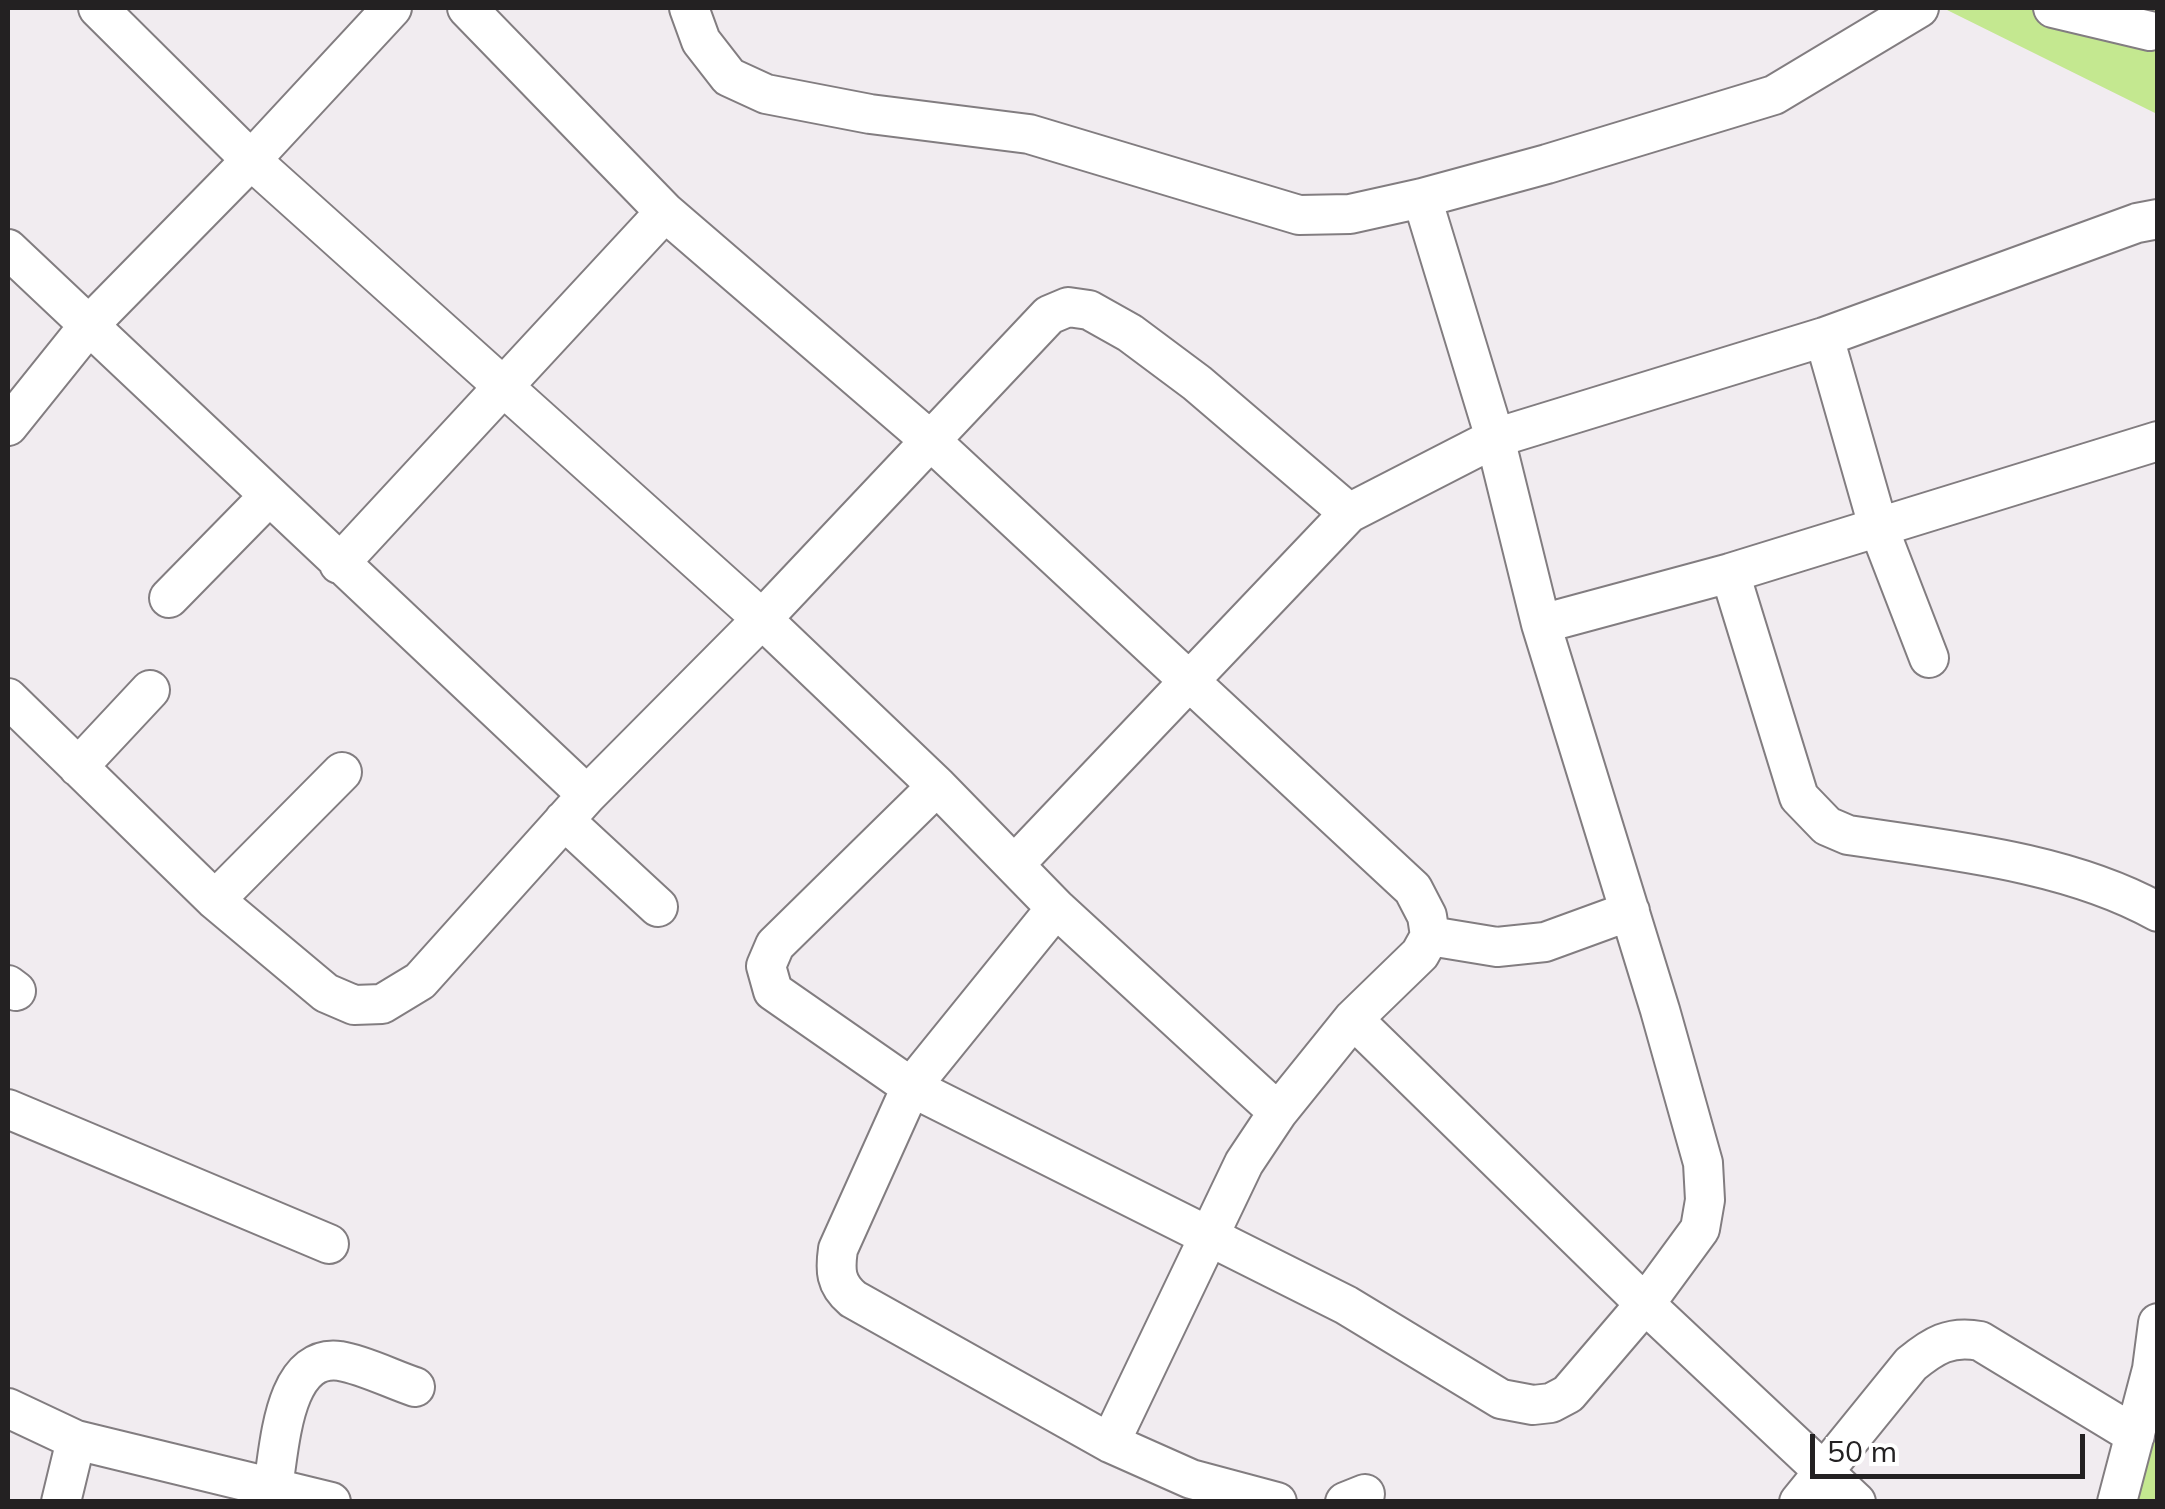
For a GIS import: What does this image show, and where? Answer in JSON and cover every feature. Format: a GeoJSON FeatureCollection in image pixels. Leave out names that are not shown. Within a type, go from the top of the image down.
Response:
{"type":"FeatureCollection","features":[{"type":"Feature","properties":{"kind":"street"},"geometry":{"type":"LineString","coordinates":[[98,8],[251,160],[762,618],[937,786],[1056,908],[1278,1112]]}},
{"type":"Feature","properties":{"kind":"street"},"geometry":{"type":"LineString","coordinates":[[8,426],[90,324],[251,160],[392,8]]}},
{"type":"Feature","properties":{"kind":"street"},"geometry":{"type":"LineString","coordinates":[[467,8],[665,212],[931,441],[1413,889],[1426,916],[1430,936],[1420,954],[1353,1019],[1278,1112],[1244,1163],[1110,1443]]}},
{"type":"Feature","properties":{"kind":"street"},"geometry":{"type":"LineString","coordinates":[[689,8],[701,40],[730,77],[766,94],[870,114],[1029,134],[1300,215],[1350,214],[1422,198],[1774,95],[1919,8]]}},
{"type":"Feature","properties":{"kind":"street"},"geometry":{"type":"LineString","coordinates":[[2053,8],[2150,31]]}},
{"type":"Feature","properties":{"kind":"street"},"geometry":{"type":"LineString","coordinates":[[937,786],[775,945],[766,966],[773,991],[911,1086],[1346,1305],[1501,1399],[1533,1405],[1551,1403],[1568,1394],[1645,1304],[1700,1229],[1705,1200],[1703,1163],[1541,624],[1495,438],[1422,198]]}},
{"type":"Feature","properties":{"kind":"street"},"geometry":{"type":"LineString","coordinates":[[338,564],[665,212]]}},
{"type":"Feature","properties":{"kind":"street"},"geometry":{"type":"LineString","coordinates":[[1016,864],[1349,513],[1495,438],[1824,337],[2137,223],[2158,219]]}},
{"type":"Feature","properties":{"kind":"street"},"geometry":{"type":"LineString","coordinates":[[8,250],[338,564],[576,808],[658,906]]}},
{"type":"Feature","properties":{"kind":"street"},"geometry":{"type":"LineString","coordinates":[[8,698],[215,900],[326,993],[354,1006],[382,1004],[420,981],[576,808],[1050,315],[1068,307],[1088,310],[1130,333],[1197,383],[1349,513]]}},
{"type":"Feature","properties":{"kind":"street"},"geometry":{"type":"LineString","coordinates":[[1824,337],[1878,526],[1928,658]]}},
{"type":"Feature","properties":{"kind":"street"},"geometry":{"type":"LineString","coordinates":[[1541,624],[1730,573],[2158,440]]}},
{"type":"Feature","properties":{"kind":"street"},"geometry":{"type":"LineString","coordinates":[[170,598],[268,497]]}},
{"type":"Feature","properties":{"kind":"street"},"geometry":{"type":"LineString","coordinates":[[1730,573],[1799,797],[1827,826],[1848,835],[2014,861],[2134,898],[2158,912]]}},
{"type":"Feature","properties":{"kind":"street"},"geometry":{"type":"LineString","coordinates":[[78,767],[150,690]]}},
{"type":"Feature","properties":{"kind":"street"},"geometry":{"type":"LineString","coordinates":[[215,900],[342,772]]}},
{"type":"Feature","properties":{"kind":"street"},"geometry":{"type":"LineString","coordinates":[[1056,908],[911,1086],[838,1249],[834,1271],[842,1290],[1110,1443],[1191,1479],[1277,1502]]}},
{"type":"Feature","properties":{"kind":"street"},"geometry":{"type":"LineString","coordinates":[[1430,936],[1497,947],[1546,942],[1630,911]]}},
{"type":"Feature","properties":{"kind":"street"},"geometry":{"type":"LineString","coordinates":[[1353,1019],[1645,1304],[1856,1502]]}},
{"type":"Feature","properties":{"kind":"street"},"geometry":{"type":"LineString","coordinates":[[8,1109],[329,1244]]}},
{"type":"Feature","properties":{"kind":"street"},"geometry":{"type":"LineString","coordinates":[[2118,1502],[2152,1369],[2158,1323]]}},
{"type":"Feature","properties":{"kind":"street"},"geometry":{"type":"LineString","coordinates":[[1800,1502],[1910,1364],[1934,1346],[1959,1337],[1980,1341],[2135,1435]]}},
{"type":"Feature","properties":{"kind":"street"},"geometry":{"type":"LineString","coordinates":[[272,1486],[292,1390],[301,1374],[313,1366],[338,1361],[414,1386]]}},
{"type":"Feature","properties":{"kind":"street"},"geometry":{"type":"LineString","coordinates":[[8,1408],[76,1440],[216,1488],[272,1486],[330,1502]]}},
{"type":"Feature","properties":{"kind":"street"},"geometry":{"type":"LineString","coordinates":[[60,1502],[76,1440]]}},
{"type":"Feature","properties":{"kind":"green space"},"geometry":{"type":"Polygon","coordinates":[[[1943,8],[2157,8],[2157,114],[1943,8]]]}},
{"type":"Feature","properties":{"kind":"green space"},"geometry":{"type":"Polygon","coordinates":[[[2157,1323],[2157,1501],[2101,1501],[2157,1323]]]}}]}
